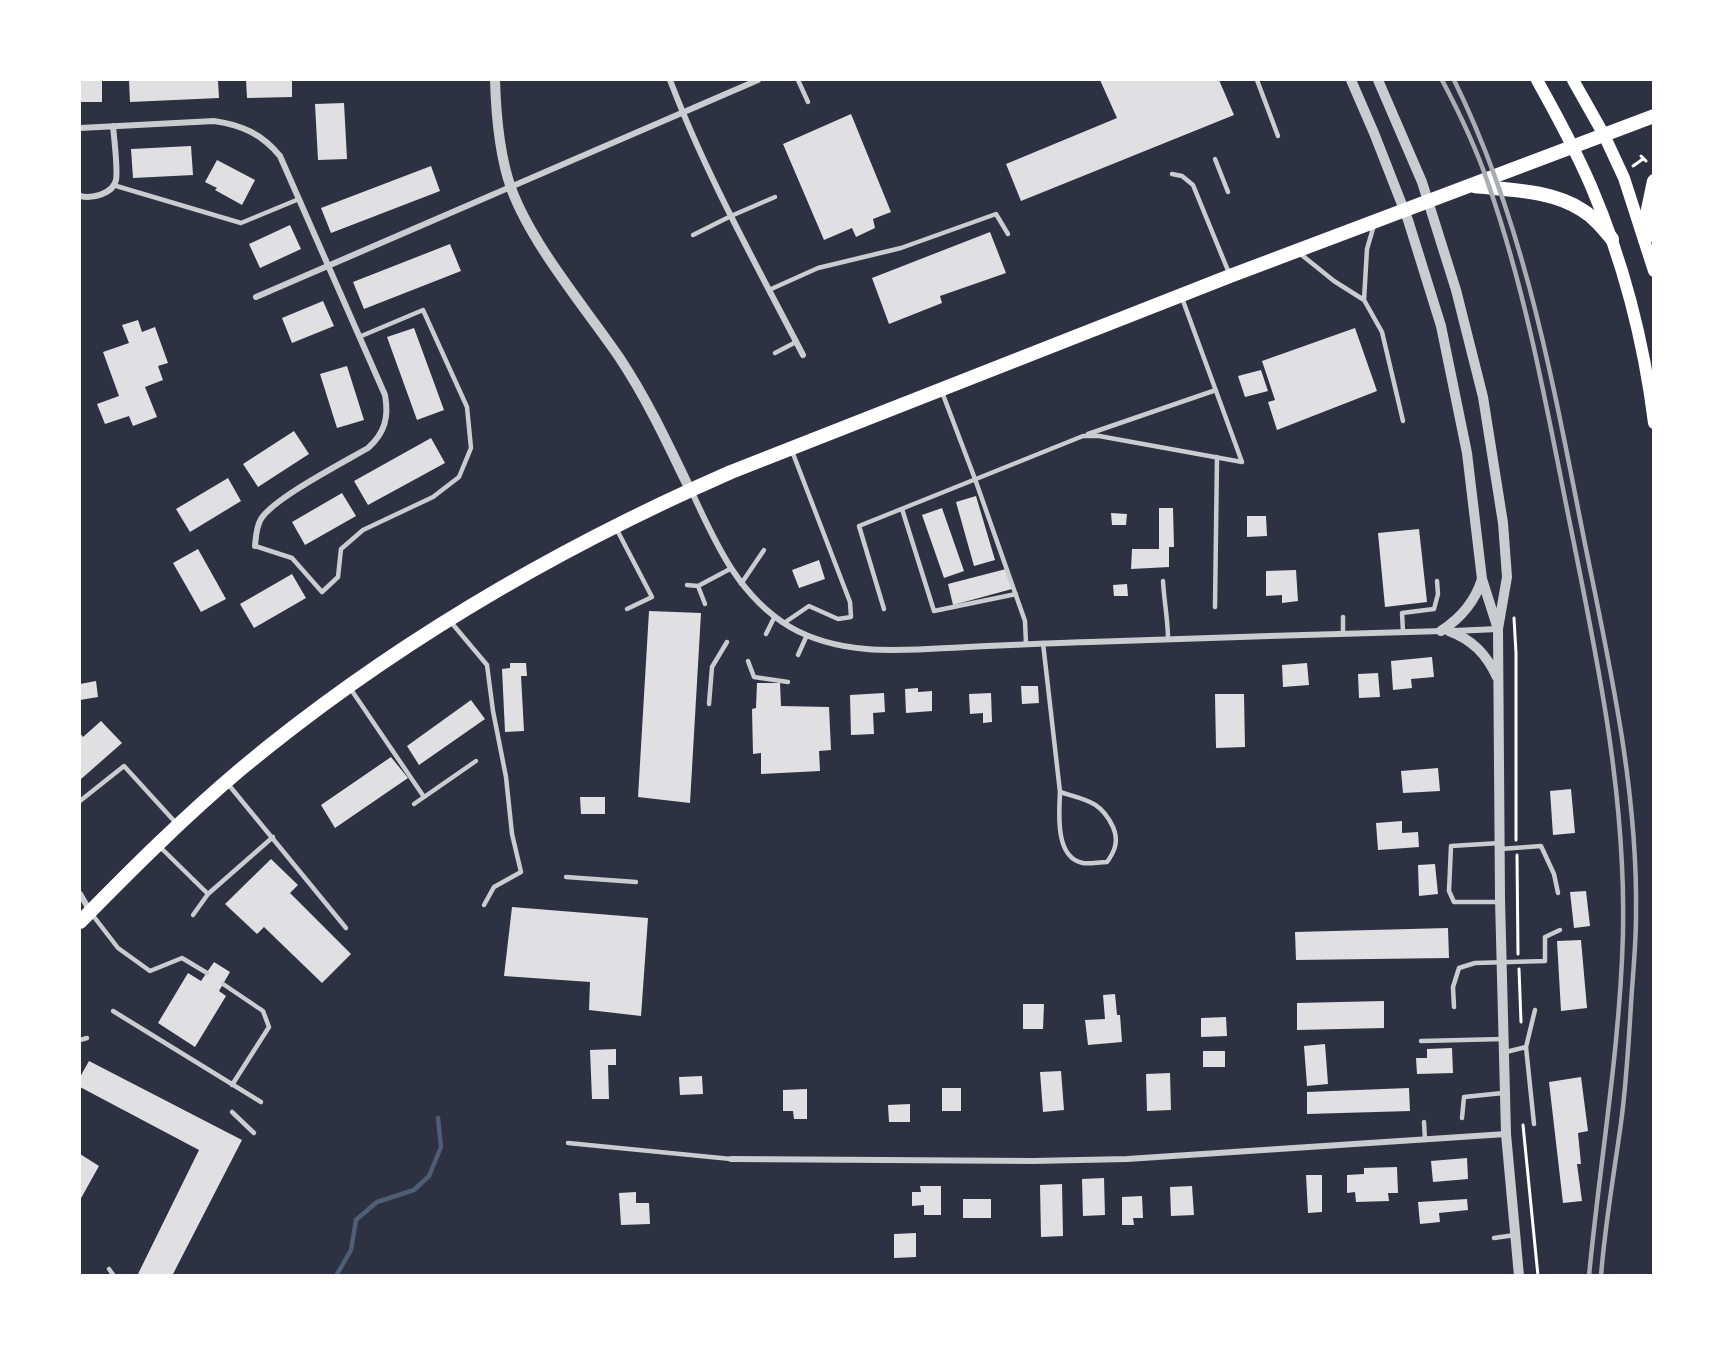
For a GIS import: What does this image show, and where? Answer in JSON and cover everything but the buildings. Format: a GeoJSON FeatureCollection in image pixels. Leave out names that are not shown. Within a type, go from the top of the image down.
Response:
{"type":"FeatureCollection","features":[{"type":"Feature","properties":{"kind":"main road"},"geometry":{"type":"LineString","coordinates":[[1537,80],[1590,185],[1612,239],[1641,347],[1653,423]]}},
{"type":"Feature","properties":{"kind":"main road"},"geometry":{"type":"LineString","coordinates":[[1573,80],[1604,135],[1624,178],[1653,271]]}},
{"type":"Feature","properties":{"kind":"main road"},"geometry":{"type":"LineString","coordinates":[[80,922],[157,844],[226,782],[291,729],[348,687],[449,619],[579,544],[690,490],[791,448],[1230,276],[1653,116]]}},
{"type":"Feature","properties":{"kind":"main road"},"geometry":{"type":"LineString","coordinates":[[1645,240],[1653,181]]}},
{"type":"Feature","properties":{"kind":"main road"},"geometry":{"type":"LineString","coordinates":[[1472,186],[1547,196],[1573,204],[1593,218],[1612,239]]}},
{"type":"Feature","properties":{"kind":"street"},"geometry":{"type":"LineString","coordinates":[[495,80],[498,123],[510,187],[538,240],[641,392],[730,569],[756,600],[784,623],[807,635],[839,646],[903,651],[1043,643],[1498,629]]}},
{"type":"Feature","properties":{"kind":"street"},"geometry":{"type":"LineString","coordinates":[[670,80],[682,112],[730,216],[803,355]]}},
{"type":"Feature","properties":{"kind":"street"},"geometry":{"type":"LineString","coordinates":[[256,297],[758,80]]}},
{"type":"Feature","properties":{"kind":"street"},"geometry":{"type":"LineString","coordinates":[[1351,80],[1408,220],[1433,299],[1450,365],[1467,453],[1482,579],[1498,629]]}},
{"type":"Feature","properties":{"kind":"street"},"geometry":{"type":"LineString","coordinates":[[1378,80],[1399,125],[1434,215],[1456,290],[1483,397],[1503,523],[1507,578],[1498,629],[1500,902],[1506,1134],[1519,1275]]}},
{"type":"Feature","properties":{"kind":"street"},"geometry":{"type":"LineString","coordinates":[[80,128],[214,121],[247,129],[271,145],[280,156],[385,395],[387,409],[382,432],[368,448],[269,509],[261,519],[256,532],[255,546]]}},
{"type":"Feature","properties":{"kind":"street"},"geometry":{"type":"LineString","coordinates":[[80,196],[96,196],[110,189],[116,180],[113,126]]}},
{"type":"Feature","properties":{"kind":"street"},"geometry":{"type":"LineString","coordinates":[[1445,631],[1466,610],[1482,579]]}},
{"type":"Feature","properties":{"kind":"street"},"geometry":{"type":"LineString","coordinates":[[1445,631],[1465,637],[1479,648],[1498,679]]}},
{"type":"Feature","properties":{"kind":"street"},"geometry":{"type":"LineString","coordinates":[[80,894],[90,911]]}},
{"type":"Feature","properties":{"kind":"street"},"geometry":{"type":"LineString","coordinates":[[731,1159],[1021,1161],[1126,1159],[1506,1134]]}},
{"type":"Feature","properties":{"kind":"lane"},"geometry":{"type":"LineString","coordinates":[[798,80],[808,102]]}},
{"type":"Feature","properties":{"kind":"lane"},"geometry":{"type":"LineString","coordinates":[[1257,80],[1278,136]]}},
{"type":"Feature","properties":{"kind":"lane"},"geometry":{"type":"LineString","coordinates":[[1215,159],[1227,192]]}},
{"type":"Feature","properties":{"kind":"lane"},"geometry":{"type":"LineString","coordinates":[[1172,174],[1182,176],[1190,182],[1230,276]]}},
{"type":"Feature","properties":{"kind":"lane"},"geometry":{"type":"LineString","coordinates":[[113,185],[241,223],[299,199]]}},
{"type":"Feature","properties":{"kind":"lane"},"geometry":{"type":"LineString","coordinates":[[693,235],[775,197]]}},
{"type":"Feature","properties":{"kind":"lane"},"geometry":{"type":"LineString","coordinates":[[769,290],[818,268],[901,248],[996,214],[1008,234]]}},
{"type":"Feature","properties":{"kind":"lane"},"geometry":{"type":"LineString","coordinates":[[1364,300],[1367,249],[1375,222]]}},
{"type":"Feature","properties":{"kind":"lane"},"geometry":{"type":"LineString","coordinates":[[1297,251],[1334,281],[1364,300],[1382,332],[1403,421]]}},
{"type":"Feature","properties":{"kind":"lane"},"geometry":{"type":"LineString","coordinates":[[1083,436],[1099,436],[1242,462],[1181,296]]}},
{"type":"Feature","properties":{"kind":"lane"},"geometry":{"type":"LineString","coordinates":[[255,546],[292,558],[322,592],[338,577],[341,549],[363,530],[433,498],[459,477],[471,448],[467,407],[423,310],[359,337]]}},
{"type":"Feature","properties":{"kind":"lane"},"geometry":{"type":"LineString","coordinates":[[775,353],[796,342]]}},
{"type":"Feature","properties":{"kind":"lane"},"geometry":{"type":"LineString","coordinates":[[941,389],[1016,594],[1025,621],[1026,644]]}},
{"type":"Feature","properties":{"kind":"lane"},"geometry":{"type":"LineString","coordinates":[[884,609],[859,526],[1083,436],[1216,390]]}},
{"type":"Feature","properties":{"kind":"lane"},"geometry":{"type":"LineString","coordinates":[[784,623],[809,606],[838,619],[851,617],[850,602],[791,448]]}},
{"type":"Feature","properties":{"kind":"lane"},"geometry":{"type":"LineString","coordinates":[[1215,607],[1217,457]]}},
{"type":"Feature","properties":{"kind":"lane"},"geometry":{"type":"LineString","coordinates":[[902,509],[934,612],[1016,594]]}},
{"type":"Feature","properties":{"kind":"lane"},"geometry":{"type":"LineString","coordinates":[[615,526],[652,597],[627,609]]}},
{"type":"Feature","properties":{"kind":"lane"},"geometry":{"type":"LineString","coordinates":[[741,584],[764,550]]}},
{"type":"Feature","properties":{"kind":"lane"},"geometry":{"type":"LineString","coordinates":[[687,585],[698,586],[730,569]]}},
{"type":"Feature","properties":{"kind":"lane"},"geometry":{"type":"LineString","coordinates":[[1162,581],[1168,618],[1168,639]]}},
{"type":"Feature","properties":{"kind":"lane"},"geometry":{"type":"LineString","coordinates":[[1403,632],[1402,613],[1434,609],[1438,594],[1437,581]]}},
{"type":"Feature","properties":{"kind":"lane"},"geometry":{"type":"LineString","coordinates":[[698,586],[705,604]]}},
{"type":"Feature","properties":{"kind":"lane"},"geometry":{"type":"LineString","coordinates":[[766,634],[775,616]]}},
{"type":"Feature","properties":{"kind":"lane"},"geometry":{"type":"LineString","coordinates":[[1343,617],[1343,633]]}},
{"type":"Feature","properties":{"kind":"lane"},"geometry":{"type":"LineString","coordinates":[[449,619],[488,665],[493,711],[506,777],[512,834],[521,872],[494,887],[484,905]]}},
{"type":"Feature","properties":{"kind":"lane"},"geometry":{"type":"LineString","coordinates":[[798,655],[807,635]]}},
{"type":"Feature","properties":{"kind":"lane"},"geometry":{"type":"LineString","coordinates":[[709,704],[712,667],[727,642]]}},
{"type":"Feature","properties":{"kind":"lane"},"geometry":{"type":"LineString","coordinates":[[1043,643],[1060,792],[1059,810],[1063,848],[1070,857],[1082,863],[1107,862],[1115,850],[1116,834],[1106,812],[1088,801],[1060,792]]}},
{"type":"Feature","properties":{"kind":"lane"},"geometry":{"type":"LineString","coordinates":[[748,661],[754,677],[788,682]]}},
{"type":"Feature","properties":{"kind":"lane"},"geometry":{"type":"LineString","coordinates":[[348,687],[424,797]]}},
{"type":"Feature","properties":{"kind":"lane"},"geometry":{"type":"LineString","coordinates":[[414,804],[476,761]]}},
{"type":"Feature","properties":{"kind":"lane"},"geometry":{"type":"LineString","coordinates":[[80,801],[124,766],[178,825]]}},
{"type":"Feature","properties":{"kind":"lane"},"geometry":{"type":"LineString","coordinates":[[226,782],[346,928]]}},
{"type":"Feature","properties":{"kind":"lane"},"geometry":{"type":"LineString","coordinates":[[193,915],[208,894],[273,837]]}},
{"type":"Feature","properties":{"kind":"lane"},"geometry":{"type":"LineString","coordinates":[[157,844],[208,894]]}},
{"type":"Feature","properties":{"kind":"lane"},"geometry":{"type":"LineString","coordinates":[[1500,902],[1454,902],[1449,891],[1451,846],[1541,846],[1554,874],[1558,893]]}},
{"type":"Feature","properties":{"kind":"lane"},"geometry":{"type":"LineString","coordinates":[[566,877],[636,882]]}},
{"type":"Feature","properties":{"kind":"lane"},"geometry":{"type":"LineString","coordinates":[[90,911],[118,948],[150,971],[182,958],[207,973]]}},
{"type":"Feature","properties":{"kind":"lane"},"geometry":{"type":"LineString","coordinates":[[1454,1006],[1453,987],[1459,968],[1475,963],[1545,961],[1545,937],[1560,930]]}},
{"type":"Feature","properties":{"kind":"lane"},"geometry":{"type":"LineString","coordinates":[[223,984],[263,1011],[269,1027],[232,1085]]}},
{"type":"Feature","properties":{"kind":"lane"},"geometry":{"type":"LineString","coordinates":[[1534,1124],[1526,1047],[1535,1010]]}},
{"type":"Feature","properties":{"kind":"lane"},"geometry":{"type":"LineString","coordinates":[[113,1011],[261,1102]]}},
{"type":"Feature","properties":{"kind":"lane"},"geometry":{"type":"LineString","coordinates":[[80,1040],[87,1038]]}},
{"type":"Feature","properties":{"kind":"lane"},"geometry":{"type":"LineString","coordinates":[[1420,1041],[1504,1039]]}},
{"type":"Feature","properties":{"kind":"lane"},"geometry":{"type":"LineString","coordinates":[[1504,1053],[1526,1047]]}},
{"type":"Feature","properties":{"kind":"lane"},"geometry":{"type":"LineString","coordinates":[[1462,1118],[1464,1097],[1505,1092]]}},
{"type":"Feature","properties":{"kind":"lane"},"geometry":{"type":"LineString","coordinates":[[232,1112],[254,1133]]}},
{"type":"Feature","properties":{"kind":"lane"},"geometry":{"type":"LineString","coordinates":[[1424,1122],[1425,1140]]}},
{"type":"Feature","properties":{"kind":"lane"},"geometry":{"type":"LineString","coordinates":[[568,1143],[731,1159]]}},
{"type":"Feature","properties":{"kind":"lane"},"geometry":{"type":"LineString","coordinates":[[1494,1238],[1515,1235]]}},
{"type":"Feature","properties":{"kind":"lane"},"geometry":{"type":"LineString","coordinates":[[109,1269],[114,1275]]}},
{"type":"Feature","properties":{"kind":"path"},"geometry":{"type":"LineString","coordinates":[[1629,169],[1644,159]]}},
{"type":"Feature","properties":{"kind":"waterway"},"geometry":{"type":"LineString","coordinates":[[336,1276],[351,1250],[356,1220],[377,1202],[414,1190],[429,1176],[441,1147],[438,1118]]}},
{"type":"Feature","properties":{"kind":"railway"},"geometry":{"type":"LineString","coordinates":[[1442,80],[1468,132],[1484,173],[1514,267],[1543,390],[1589,618],[1614,775],[1623,880],[1621,976],[1614,1062],[1589,1276]]}},
{"type":"Feature","properties":{"kind":"railway"},"geometry":{"type":"LineString","coordinates":[[1454,80],[1479,135],[1500,191],[1534,305],[1561,422],[1603,632],[1627,773],[1635,867],[1635,943],[1625,1090],[1601,1276]]}}]}
